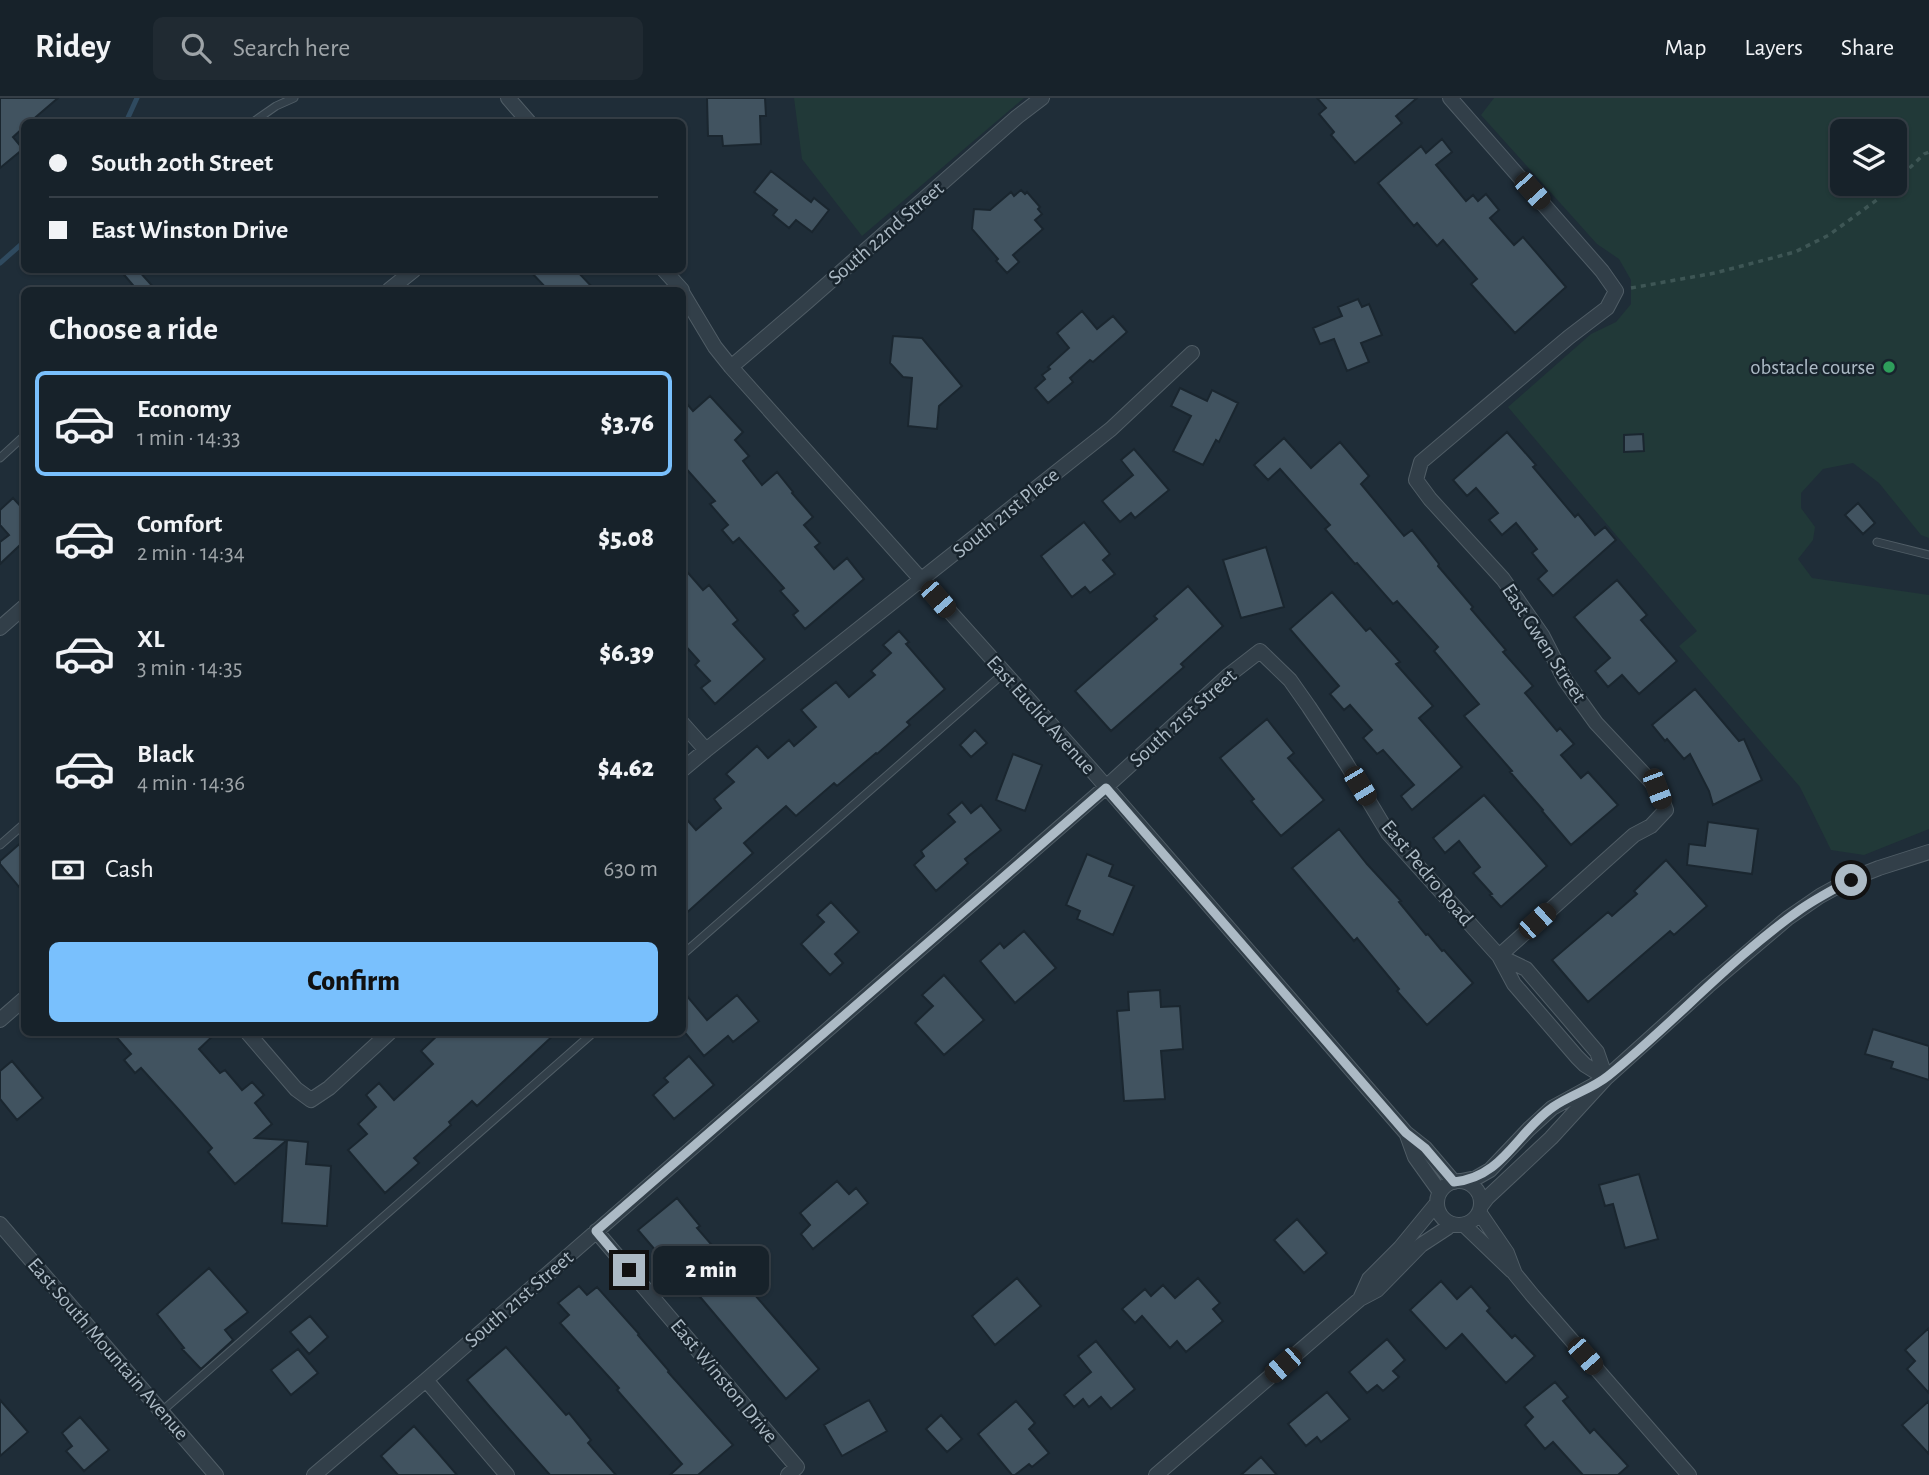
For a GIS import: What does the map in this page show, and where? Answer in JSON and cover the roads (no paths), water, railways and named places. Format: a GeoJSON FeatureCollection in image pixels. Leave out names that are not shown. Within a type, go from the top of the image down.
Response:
{"type":"FeatureCollection","features":[{"type":"Feature","properties":{"kind":"street"},"geometry":{"type":"LineString","coordinates":[[508,98],[526,119]]}},
{"type":"Feature","properties":{"kind":"street","name":"South 22nd Street"},"geometry":{"type":"LineString","coordinates":[[730,367],[1042,98]]}},
{"type":"Feature","properties":{"kind":"street","name":"East Gwen Street"},"geometry":{"type":"LineString","coordinates":[[1450,98],[1602,271],[1616,291],[1607,308],[1420,462],[1416,480],[1503,579],[1542,635],[1565,680],[1596,723],[1657,789],[1666,810],[1651,826],[1634,835],[1499,956]]}},
{"type":"Feature","properties":{"kind":"street"},"geometry":{"type":"LineString","coordinates":[[393,287],[410,273]]}},
{"type":"Feature","properties":{"kind":"street","name":"East Euclid Avenue"},"geometry":{"type":"LineString","coordinates":[[667,273],[679,287]]}},
{"type":"Feature","properties":{"kind":"street","name":"East Euclid Avenue"},"geometry":{"type":"LineString","coordinates":[[686,298],[730,367],[1106,788],[1406,1133],[1425,1148],[1457,1182]]}},
{"type":"Feature","properties":{"kind":"street","name":"South 21st Place"},"geometry":{"type":"LineString","coordinates":[[686,767],[1111,429],[1192,353]]}},
{"type":"Feature","properties":{"kind":"street"},"geometry":{"type":"LineString","coordinates":[[0,628],[21,610]]}},
{"type":"Feature","properties":{"kind":"street","name":"South 21st Street"},"geometry":{"type":"LineString","coordinates":[[314,1475],[1106,788],[1228,675],[1260,651]]}},
{"type":"Feature","properties":{"kind":"street","name":"East Pedro Road"},"geometry":{"type":"LineString","coordinates":[[1260,651],[1290,680],[1346,763],[1388,833],[1499,956],[1514,984],[1577,1057],[1606,1078]]}},
{"type":"Feature","properties":{"kind":"street"},"geometry":{"type":"LineString","coordinates":[[686,728],[706,750]]}},
{"type":"Feature","properties":{"kind":"street"},"geometry":{"type":"LineString","coordinates":[[1156,1475],[1172,1470],[1360,1298],[1377,1290],[1421,1245],[1458,1224],[1475,1218],[1487,1198],[1551,1138],[1606,1078],[1769,933],[1802,908],[1851,880],[1929,852]]}},
{"type":"Feature","properties":{"kind":"street"},"geometry":{"type":"LineString","coordinates":[[0,1020],[21,1002]]}},
{"type":"Feature","properties":{"kind":"street"},"geometry":{"type":"LineString","coordinates":[[250,1036],[296,1089],[311,1100],[329,1088],[386,1036]]}},
{"type":"Feature","properties":{"kind":"street"},"geometry":{"type":"LineString","coordinates":[[1360,1298],[1369,1279],[1400,1248],[1444,1188],[1476,1178],[1490,1170],[1552,1108],[1606,1078]]}},
{"type":"Feature","properties":{"kind":"street","name":"East Euclid Avenue"},"geometry":{"type":"LineString","coordinates":[[1406,1133],[1415,1157],[1439,1197]]}},
{"type":"Feature","properties":{"kind":"street"},"geometry":{"type":"LineString","coordinates":[[1457,1182],[1468,1183],[1478,1192],[1480,1209],[1516,1273],[1533,1296],[1689,1475]]}},
{"type":"Feature","properties":{"kind":"street"},"geometry":{"type":"LineString","coordinates":[[1439,1197],[1441,1215],[1473,1231],[1503,1264],[1516,1273]]}},
{"type":"Feature","properties":{"kind":"street","name":"East South Mountain Avenue"},"geometry":{"type":"LineString","coordinates":[[0,1224],[216,1475]]}},
{"type":"Feature","properties":{"kind":"street","name":"East Winston Drive"},"geometry":{"type":"LineString","coordinates":[[596,1231],[792,1471]]}},
{"type":"Feature","properties":{"kind":"street"},"geometry":{"type":"LineString","coordinates":[[426,1380],[507,1475]]}},
{"type":"Feature","properties":{"kind":"lane"},"geometry":{"type":"LineString","coordinates":[[257,119],[294,98]]}},
{"type":"Feature","properties":{"kind":"lane"},"geometry":{"type":"LineString","coordinates":[[0,457],[21,439]]}},
{"type":"Feature","properties":{"kind":"lane"},"geometry":{"type":"LineString","coordinates":[[1877,542],[1929,555]]}},
{"type":"Feature","properties":{"kind":"lane"},"geometry":{"type":"LineString","coordinates":[[686,951],[1004,673]]}},
{"type":"Feature","properties":{"kind":"lane"},"geometry":{"type":"LineString","coordinates":[[0,845],[21,827]]}},
{"type":"Feature","properties":{"kind":"lane"},"geometry":{"type":"LineString","coordinates":[[162,1412],[589,1036]]}},
{"type":"Feature","properties":{"kind":"waterway"},"geometry":{"type":"LineString","coordinates":[[127,119],[137,98]]}},
{"type":"Feature","properties":{"kind":"waterway"},"geometry":{"type":"LineString","coordinates":[[0,263],[21,245]]}},
{"type":"Feature","properties":{"kind":"place","name":"obstacle course"},"geometry":{"type":"Point","coordinates":[1889,367]}}]}
